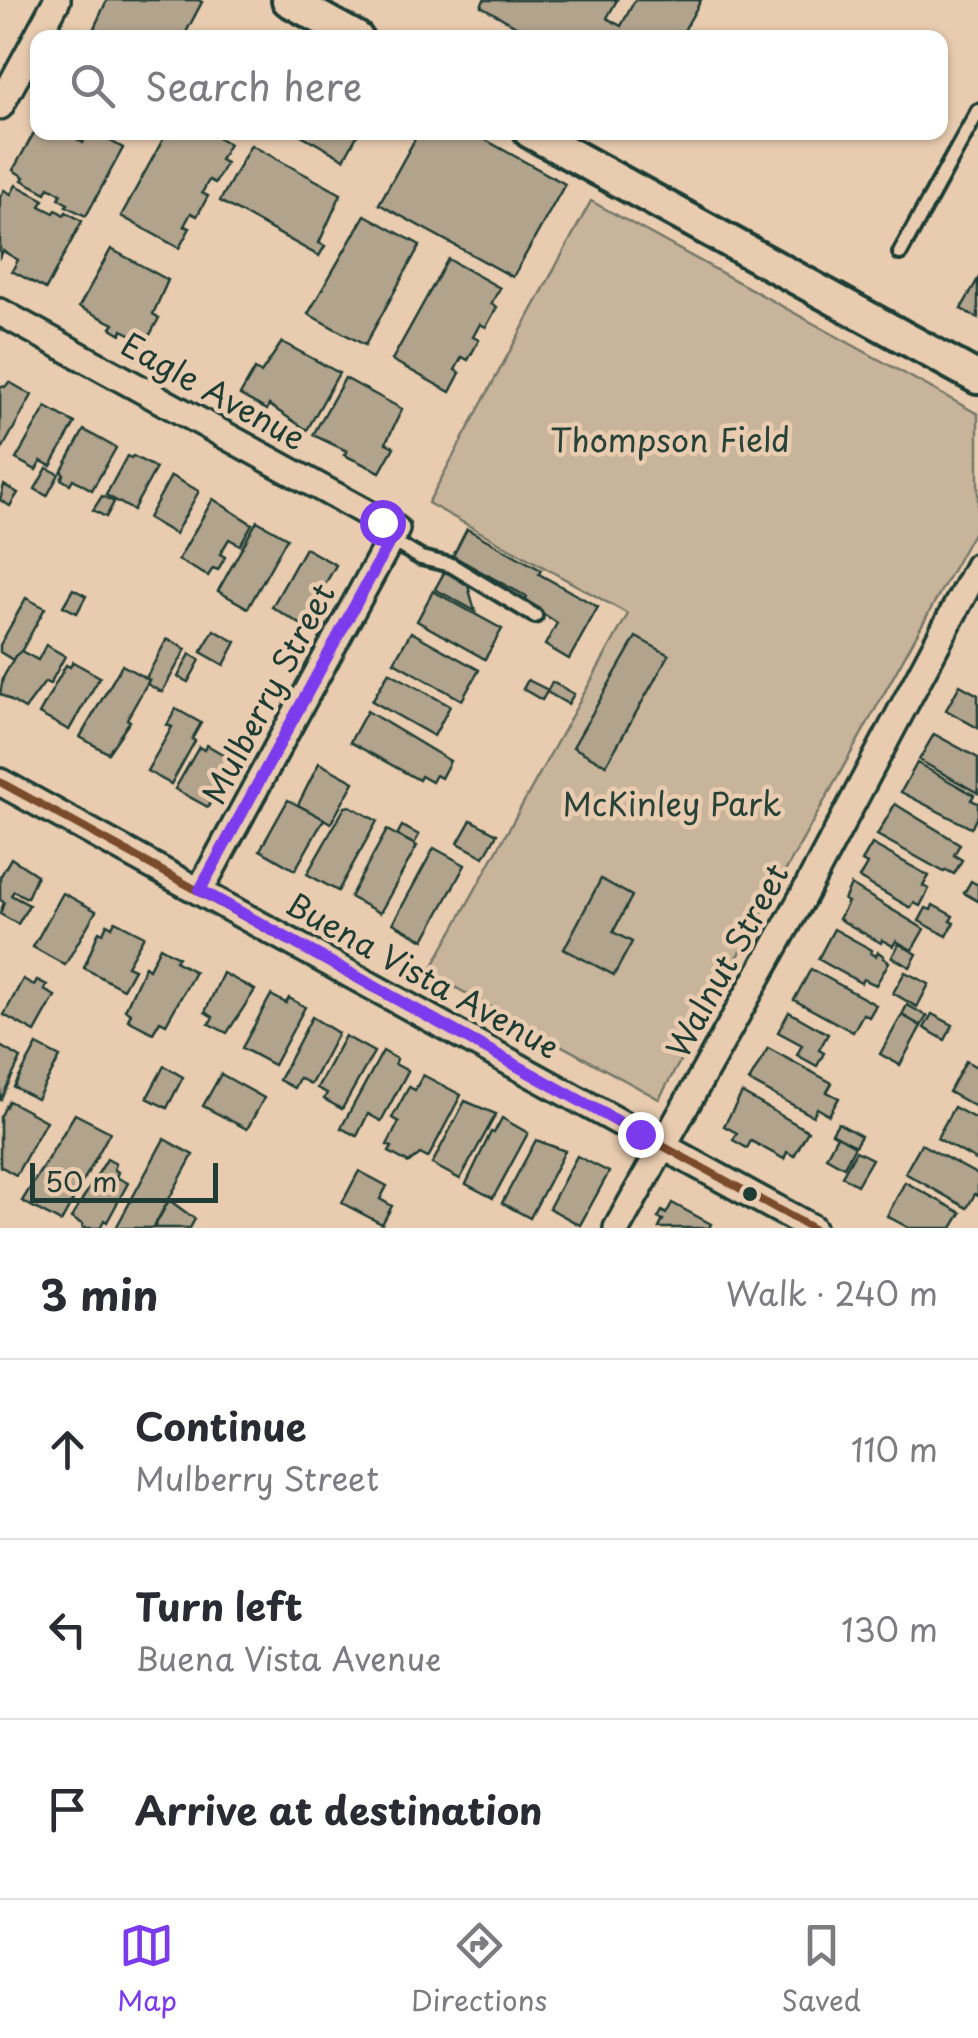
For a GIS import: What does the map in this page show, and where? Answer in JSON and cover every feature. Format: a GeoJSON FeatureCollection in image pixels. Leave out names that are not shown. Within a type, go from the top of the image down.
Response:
{"type":"FeatureCollection","features":[{"type":"Feature","properties":{"kind":"street"},"geometry":{"type":"LineString","coordinates":[[41,30],[57,0]]}},
{"type":"Feature","properties":{"kind":"street"},"geometry":{"type":"LineString","coordinates":[[288,0],[342,30]]}},
{"type":"Feature","properties":{"kind":"street"},"geometry":{"type":"LineString","coordinates":[[0,106],[30,50]]}},
{"type":"Feature","properties":{"kind":"street"},"geometry":{"type":"LineString","coordinates":[[545,140],[978,378]]}},
{"type":"Feature","properties":{"kind":"street","name":"Eagle Avenue"},"geometry":{"type":"LineString","coordinates":[[0,312],[392,535]]}},
{"type":"Feature","properties":{"kind":"street","name":"Mulberry Street"},"geometry":{"type":"LineString","coordinates":[[200,890],[392,535]]}},
{"type":"Feature","properties":{"kind":"street","name":"Walnut Street"},"geometry":{"type":"LineString","coordinates":[[616,1228],[803,896],[978,566]]}},
{"type":"Feature","properties":{"kind":"street","name":"Buena Vista Avenue"},"geometry":{"type":"LineString","coordinates":[[0,782],[812,1228]]}},
{"type":"Feature","properties":{"kind":"lane"},"geometry":{"type":"LineString","coordinates":[[900,253],[978,111]]}},
{"type":"Feature","properties":{"kind":"lane"},"geometry":{"type":"LineString","coordinates":[[392,535],[421,558],[451,565],[535,616]]}},
{"type":"Feature","properties":{"kind":"green space"},"geometry":{"type":"Polygon","coordinates":[[[591,201],[978,414],[978,524],[659,1099],[429,973],[628,614],[428,503],[591,201]]]}},
{"type":"Feature","properties":{"kind":"building"},"geometry":{"type":"Polygon","coordinates":[[[107,0],[202,2],[187,30],[94,28],[107,0]]]}},
{"type":"Feature","properties":{"kind":"building"},"geometry":{"type":"Polygon","coordinates":[[[484,0],[617,0],[607,18],[621,26],[635,0],[701,0],[684,30],[523,30],[481,6],[484,0]]]}},
{"type":"Feature","properties":{"kind":"building"},"geometry":{"type":"Polygon","coordinates":[[[30,140],[83,143],[108,140],[123,148],[86,216],[66,206],[59,199],[61,194],[49,187],[46,193],[22,180],[24,177],[13,170],[30,140]]]}},
{"type":"Feature","properties":{"kind":"building"},"geometry":{"type":"Polygon","coordinates":[[[163,140],[222,140],[229,144],[220,160],[226,163],[215,183],[209,180],[202,193],[208,196],[197,216],[191,213],[184,226],[190,228],[179,248],[121,216],[163,140]]]}},
{"type":"Feature","properties":{"kind":"building"},"geometry":{"type":"Polygon","coordinates":[[[310,140],[355,140],[344,159],[310,140]]]}},
{"type":"Feature","properties":{"kind":"building"},"geometry":{"type":"Polygon","coordinates":[[[415,140],[485,140],[565,184],[513,277],[379,204],[415,140]]]}},
{"type":"Feature","properties":{"kind":"building"},"geometry":{"type":"Polygon","coordinates":[[[251,145],[341,194],[319,243],[325,246],[319,256],[220,201],[251,145]]]}},
{"type":"Feature","properties":{"kind":"building"},"geometry":{"type":"Polygon","coordinates":[[[16,185],[44,200],[40,206],[54,213],[66,212],[82,221],[46,289],[12,271],[18,260],[3,251],[0,256],[0,197],[4,190],[11,194],[16,185]]]}},
{"type":"Feature","properties":{"kind":"building"},"geometry":{"type":"Polygon","coordinates":[[[365,215],[420,245],[365,345],[308,314],[365,215]]]}},
{"type":"Feature","properties":{"kind":"building"},"geometry":{"type":"Polygon","coordinates":[[[111,249],[168,280],[153,314],[159,318],[146,342],[122,330],[121,334],[111,328],[114,324],[79,307],[111,249]]]}},
{"type":"Feature","properties":{"kind":"building"},"geometry":{"type":"Polygon","coordinates":[[[448,259],[500,288],[491,304],[497,307],[486,327],[480,324],[473,337],[479,340],[468,360],[462,357],[455,370],[460,373],[450,392],[392,360],[448,259]]]}},
{"type":"Feature","properties":{"kind":"building"},"geometry":{"type":"Polygon","coordinates":[[[978,279],[978,318],[961,309],[978,279]]]}},
{"type":"Feature","properties":{"kind":"building"},"geometry":{"type":"Polygon","coordinates":[[[282,342],[339,373],[307,430],[269,405],[267,410],[240,395],[255,369],[261,373],[282,342]]]}},
{"type":"Feature","properties":{"kind":"building"},"geometry":{"type":"Polygon","coordinates":[[[345,378],[402,409],[386,443],[394,447],[380,472],[313,435],[345,378]]]}},
{"type":"Feature","properties":{"kind":"building"},"geometry":{"type":"Polygon","coordinates":[[[9,382],[32,395],[0,453],[0,386],[9,382]]]}},
{"type":"Feature","properties":{"kind":"building"},"geometry":{"type":"Polygon","coordinates":[[[46,407],[75,423],[51,466],[41,461],[36,470],[16,459],[46,407]]]}},
{"type":"Feature","properties":{"kind":"building"},"geometry":{"type":"Polygon","coordinates":[[[84,430],[116,448],[92,490],[73,479],[70,484],[61,479],[84,430]]]}},
{"type":"Feature","properties":{"kind":"building"},"geometry":{"type":"Polygon","coordinates":[[[127,456],[156,468],[133,510],[106,495],[127,456]]]}},
{"type":"Feature","properties":{"kind":"building"},"geometry":{"type":"Polygon","coordinates":[[[47,468],[59,474],[47,496],[35,489],[47,468]]]}},
{"type":"Feature","properties":{"kind":"building"},"geometry":{"type":"Polygon","coordinates":[[[171,476],[199,491],[175,534],[148,518],[171,476]]]}},
{"type":"Feature","properties":{"kind":"building"},"geometry":{"type":"Polygon","coordinates":[[[4,485],[18,493],[10,506],[0,500],[4,485]]]}},
{"type":"Feature","properties":{"kind":"building"},"geometry":{"type":"Polygon","coordinates":[[[102,496],[114,502],[106,517],[93,510],[102,496]]]}},
{"type":"Feature","properties":{"kind":"building"},"geometry":{"type":"Polygon","coordinates":[[[213,499],[252,524],[240,545],[229,539],[220,554],[225,557],[218,570],[213,568],[208,576],[178,560],[213,499]]]}},
{"type":"Feature","properties":{"kind":"building"},"geometry":{"type":"Polygon","coordinates":[[[257,521],[287,538],[248,608],[218,591],[257,521]]]}},
{"type":"Feature","properties":{"kind":"building"},"geometry":{"type":"Polygon","coordinates":[[[467,529],[598,607],[569,659],[545,645],[557,623],[524,601],[527,597],[453,556],[467,529]]]}},
{"type":"Feature","properties":{"kind":"building"},"geometry":{"type":"Polygon","coordinates":[[[305,548],[336,565],[302,625],[272,607],[305,548]]]}},
{"type":"Feature","properties":{"kind":"building"},"geometry":{"type":"Polygon","coordinates":[[[445,571],[467,582],[475,611],[435,589],[445,571]]]}},
{"type":"Feature","properties":{"kind":"building"},"geometry":{"type":"Polygon","coordinates":[[[73,589],[86,596],[77,613],[63,606],[73,589]]]}},
{"type":"Feature","properties":{"kind":"building"},"geometry":{"type":"Polygon","coordinates":[[[433,591],[502,629],[485,659],[417,621],[433,591]]]}},
{"type":"Feature","properties":{"kind":"building"},"geometry":{"type":"Polygon","coordinates":[[[26,598],[45,608],[13,660],[0,652],[0,645],[26,598]]]}},
{"type":"Feature","properties":{"kind":"building"},"geometry":{"type":"Polygon","coordinates":[[[214,630],[236,642],[224,665],[201,652],[214,630]]]}},
{"type":"Feature","properties":{"kind":"building"},"geometry":{"type":"Polygon","coordinates":[[[411,632],[479,670],[462,700],[394,662],[411,632]]]}},
{"type":"Feature","properties":{"kind":"building"},"geometry":{"type":"Polygon","coordinates":[[[636,637],[669,655],[606,765],[573,747],[636,637]]]}},
{"type":"Feature","properties":{"kind":"building"},"geometry":{"type":"Polygon","coordinates":[[[167,639],[186,649],[162,692],[147,684],[146,678],[167,639]]]}},
{"type":"Feature","properties":{"kind":"building"},"geometry":{"type":"Polygon","coordinates":[[[46,645],[65,656],[50,684],[45,682],[25,709],[0,694],[3,678],[21,651],[38,660],[46,645]]]}},
{"type":"Feature","properties":{"kind":"building"},"geometry":{"type":"Polygon","coordinates":[[[190,654],[200,660],[188,682],[178,677],[190,654]]]}},
{"type":"Feature","properties":{"kind":"building"},"geometry":{"type":"Polygon","coordinates":[[[73,662],[100,677],[69,730],[39,714],[66,665],[70,667],[73,662]]]}},
{"type":"Feature","properties":{"kind":"building"},"geometry":{"type":"Polygon","coordinates":[[[122,665],[149,680],[127,719],[130,721],[108,753],[80,737],[122,665]]]}},
{"type":"Feature","properties":{"kind":"building"},"geometry":{"type":"Polygon","coordinates":[[[389,672],[450,706],[434,736],[372,701],[389,672]]]}},
{"type":"Feature","properties":{"kind":"building"},"geometry":{"type":"Polygon","coordinates":[[[528,680],[548,690],[542,700],[523,689],[528,680]]]}},
{"type":"Feature","properties":{"kind":"building"},"geometry":{"type":"Polygon","coordinates":[[[552,682],[574,694],[568,704],[547,692],[552,682]]]}},
{"type":"Feature","properties":{"kind":"building"},"geometry":{"type":"Polygon","coordinates":[[[960,685],[978,695],[978,728],[946,710],[960,685]]]}},
{"type":"Feature","properties":{"kind":"building"},"geometry":{"type":"Polygon","coordinates":[[[176,709],[201,723],[171,784],[147,771],[172,727],[167,725],[176,709]]]}},
{"type":"Feature","properties":{"kind":"building"},"geometry":{"type":"Polygon","coordinates":[[[367,711],[450,761],[441,778],[436,775],[432,782],[421,776],[419,780],[350,742],[367,711]]]}},
{"type":"Feature","properties":{"kind":"building"},"geometry":{"type":"Polygon","coordinates":[[[934,734],[978,758],[978,793],[919,760],[934,734]]]}},
{"type":"Feature","properties":{"kind":"building"},"geometry":{"type":"Polygon","coordinates":[[[207,745],[233,760],[208,807],[175,789],[199,747],[204,750],[207,745]]]}},
{"type":"Feature","properties":{"kind":"building"},"geometry":{"type":"Polygon","coordinates":[[[319,763],[354,782],[331,823],[298,805],[319,763]]]}},
{"type":"Feature","properties":{"kind":"building"},"geometry":{"type":"Polygon","coordinates":[[[917,763],[974,795],[971,800],[978,803],[978,815],[971,828],[901,792],[917,763]]]}},
{"type":"Feature","properties":{"kind":"building"},"geometry":{"type":"Polygon","coordinates":[[[288,800],[324,819],[295,870],[260,850],[288,800]]]}},
{"type":"Feature","properties":{"kind":"building"},"geometry":{"type":"Polygon","coordinates":[[[895,804],[960,844],[954,855],[962,860],[954,874],[877,835],[895,804]]]}},
{"type":"Feature","properties":{"kind":"building"},"geometry":{"type":"Polygon","coordinates":[[[345,807],[377,821],[338,891],[307,874],[345,807]]]}},
{"type":"Feature","properties":{"kind":"building"},"geometry":{"type":"Polygon","coordinates":[[[471,820],[497,834],[484,857],[458,843],[471,820]]]}},
{"type":"Feature","properties":{"kind":"building"},"geometry":{"type":"Polygon","coordinates":[[[402,826],[419,835],[414,844],[397,835],[402,826]]]}},
{"type":"Feature","properties":{"kind":"building"},"geometry":{"type":"Polygon","coordinates":[[[387,830],[417,846],[380,913],[350,897],[387,830]]]}},
{"type":"Feature","properties":{"kind":"building"},"geometry":{"type":"Polygon","coordinates":[[[872,844],[929,876],[923,886],[929,889],[920,906],[914,903],[911,908],[859,878],[867,864],[862,861],[872,844]]]}},
{"type":"Feature","properties":{"kind":"building"},"geometry":{"type":"Polygon","coordinates":[[[434,848],[465,865],[424,940],[393,923],[434,848]]]}},
{"type":"Feature","properties":{"kind":"building"},"geometry":{"type":"Polygon","coordinates":[[[11,858],[37,875],[27,898],[14,891],[11,895],[29,905],[18,924],[0,914],[4,902],[0,900],[0,877],[11,858]]]}},
{"type":"Feature","properties":{"kind":"building"},"geometry":{"type":"Polygon","coordinates":[[[601,879],[632,896],[613,932],[632,942],[614,975],[564,949],[601,879]]]}},
{"type":"Feature","properties":{"kind":"building"},"geometry":{"type":"Polygon","coordinates":[[[971,881],[978,885],[978,901],[964,893],[971,881]]]}},
{"type":"Feature","properties":{"kind":"building"},"geometry":{"type":"Polygon","coordinates":[[[851,885],[924,929],[912,950],[896,941],[893,946],[882,940],[881,943],[839,919],[851,885]]]}},
{"type":"Feature","properties":{"kind":"building"},"geometry":{"type":"Polygon","coordinates":[[[63,893],[96,911],[65,965],[33,947],[63,893]]]}},
{"type":"Feature","properties":{"kind":"building"},"geometry":{"type":"Polygon","coordinates":[[[933,905],[953,916],[947,936],[919,921],[926,908],[931,910],[933,905]]]}},
{"type":"Feature","properties":{"kind":"building"},"geometry":{"type":"Polygon","coordinates":[[[115,921],[144,936],[127,966],[134,969],[123,989],[84,968],[99,931],[103,933],[107,924],[112,927],[115,921]]]}},
{"type":"Feature","properties":{"kind":"building"},"geometry":{"type":"Polygon","coordinates":[[[834,929],[889,962],[876,985],[863,979],[861,983],[818,959],[834,929]]]}},
{"type":"Feature","properties":{"kind":"building"},"geometry":{"type":"Polygon","coordinates":[[[899,944],[917,954],[910,967],[892,957],[899,944]]]}},
{"type":"Feature","properties":{"kind":"building"},"geometry":{"type":"Polygon","coordinates":[[[160,947],[195,972],[166,1024],[160,1021],[153,1033],[128,1020],[131,1013],[125,1010],[145,966],[149,969],[160,947]]]}},
{"type":"Feature","properties":{"kind":"building"},"geometry":{"type":"Polygon","coordinates":[[[811,969],[876,1005],[869,1017],[863,1014],[853,1032],[794,1000],[811,969]]]}},
{"type":"Feature","properties":{"kind":"building"},"geometry":{"type":"Polygon","coordinates":[[[905,972],[929,984],[917,1007],[893,993],[905,972]]]}},
{"type":"Feature","properties":{"kind":"building"},"geometry":{"type":"Polygon","coordinates":[[[223,973],[255,990],[227,1033],[209,1024],[213,1017],[205,1012],[223,973]]]}},
{"type":"Feature","properties":{"kind":"building"},"geometry":{"type":"Polygon","coordinates":[[[23,979],[34,985],[37,980],[47,985],[44,990],[55,996],[35,1032],[4,1015],[23,979]]]}},
{"type":"Feature","properties":{"kind":"building"},"geometry":{"type":"Polygon","coordinates":[[[271,995],[286,1003],[289,998],[305,1007],[274,1065],[242,1048],[271,995]]]}},
{"type":"Feature","properties":{"kind":"building"},"geometry":{"type":"Polygon","coordinates":[[[907,1005],[927,1016],[921,1026],[902,1015],[907,1005]]]}},
{"type":"Feature","properties":{"kind":"building"},"geometry":{"type":"Polygon","coordinates":[[[789,1012],[828,1034],[819,1050],[824,1053],[817,1066],[797,1055],[802,1045],[778,1032],[789,1012]]]}},
{"type":"Feature","properties":{"kind":"building"},"geometry":{"type":"Polygon","coordinates":[[[932,1014],[953,1025],[945,1040],[924,1028],[932,1014]]]}},
{"type":"Feature","properties":{"kind":"building"},"geometry":{"type":"Polygon","coordinates":[[[902,1015],[921,1026],[900,1065],[880,1054],[902,1015]]]}},
{"type":"Feature","properties":{"kind":"building"},"geometry":{"type":"Polygon","coordinates":[[[312,1017],[338,1033],[311,1084],[299,1078],[294,1088],[279,1080],[312,1017]]]}},
{"type":"Feature","properties":{"kind":"building"},"geometry":{"type":"Polygon","coordinates":[[[345,1036],[374,1052],[342,1109],[324,1099],[327,1093],[317,1088],[345,1036]]]}},
{"type":"Feature","properties":{"kind":"building"},"geometry":{"type":"Polygon","coordinates":[[[37,1045],[60,1057],[37,1099],[14,1087],[37,1045]]]}},
{"type":"Feature","properties":{"kind":"building"},"geometry":{"type":"Polygon","coordinates":[[[0,1046],[21,1058],[0,1101],[0,1046]]]}},
{"type":"Feature","properties":{"kind":"building"},"geometry":{"type":"Polygon","coordinates":[[[768,1048],[832,1083],[827,1092],[839,1098],[829,1115],[817,1108],[813,1116],[749,1081],[768,1048]]]}},
{"type":"Feature","properties":{"kind":"building"},"geometry":{"type":"Polygon","coordinates":[[[383,1051],[408,1071],[381,1121],[368,1114],[357,1136],[341,1128],[383,1051]]]}},
{"type":"Feature","properties":{"kind":"building"},"geometry":{"type":"Polygon","coordinates":[[[966,1061],[978,1068],[978,1108],[949,1092],[966,1061]]]}},
{"type":"Feature","properties":{"kind":"building"},"geometry":{"type":"Polygon","coordinates":[[[164,1066],[183,1077],[167,1108],[147,1098],[164,1066]]]}},
{"type":"Feature","properties":{"kind":"building"},"geometry":{"type":"Polygon","coordinates":[[[221,1074],[264,1098],[247,1129],[203,1106],[221,1074]]]}},
{"type":"Feature","properties":{"kind":"building"},"geometry":{"type":"Polygon","coordinates":[[[423,1075],[461,1095],[428,1158],[420,1154],[409,1163],[389,1152],[392,1147],[387,1145],[399,1122],[392,1118],[409,1087],[415,1090],[423,1075]]]}},
{"type":"Feature","properties":{"kind":"building"},"geometry":{"type":"Polygon","coordinates":[[[742,1093],[808,1131],[794,1156],[787,1152],[784,1159],[751,1141],[747,1148],[733,1140],[737,1133],[724,1126],[742,1093]]]}},
{"type":"Feature","properties":{"kind":"building"},"geometry":{"type":"Polygon","coordinates":[[[9,1101],[46,1121],[16,1175],[0,1166],[0,1117],[9,1101]]]}},
{"type":"Feature","properties":{"kind":"building"},"geometry":{"type":"Polygon","coordinates":[[[465,1101],[496,1114],[460,1179],[432,1164],[465,1101]]]}},
{"type":"Feature","properties":{"kind":"building"},"geometry":{"type":"Polygon","coordinates":[[[954,1107],[978,1120],[978,1161],[937,1138],[954,1107]]]}},
{"type":"Feature","properties":{"kind":"building"},"geometry":{"type":"Polygon","coordinates":[[[75,1114],[110,1132],[61,1222],[22,1201],[75,1114]]]}},
{"type":"Feature","properties":{"kind":"building"},"geometry":{"type":"Polygon","coordinates":[[[502,1118],[528,1133],[493,1198],[466,1184],[502,1118]]]}},
{"type":"Feature","properties":{"kind":"building"},"geometry":{"type":"Polygon","coordinates":[[[838,1123],[861,1136],[855,1146],[832,1133],[838,1123]]]}},
{"type":"Feature","properties":{"kind":"building"},"geometry":{"type":"Polygon","coordinates":[[[837,1136],[855,1146],[844,1167],[826,1157],[837,1136]]]}},
{"type":"Feature","properties":{"kind":"building"},"geometry":{"type":"Polygon","coordinates":[[[164,1139],[193,1155],[153,1228],[116,1228],[164,1139]]]}},
{"type":"Feature","properties":{"kind":"building"},"geometry":{"type":"Polygon","coordinates":[[[536,1140],[565,1151],[530,1218],[502,1203],[536,1140]]]}},
{"type":"Feature","properties":{"kind":"building"},"geometry":{"type":"Polygon","coordinates":[[[921,1144],[978,1175],[978,1196],[975,1194],[967,1208],[905,1173],[921,1144]]]}},
{"type":"Feature","properties":{"kind":"building"},"geometry":{"type":"Polygon","coordinates":[[[856,1151],[872,1159],[857,1185],[842,1176],[856,1151]]]}},
{"type":"Feature","properties":{"kind":"building"},"geometry":{"type":"Polygon","coordinates":[[[577,1156],[609,1172],[580,1225],[549,1208],[577,1156]]]}},
{"type":"Feature","properties":{"kind":"building"},"geometry":{"type":"Polygon","coordinates":[[[107,1159],[116,1164],[116,1177],[128,1183],[107,1222],[104,1220],[100,1228],[83,1228],[71,1218],[107,1159]]]}},
{"type":"Feature","properties":{"kind":"building"},"geometry":{"type":"Polygon","coordinates":[[[359,1171],[387,1186],[380,1199],[392,1206],[382,1224],[342,1203],[359,1171]]]}},
{"type":"Feature","properties":{"kind":"building"},"geometry":{"type":"Polygon","coordinates":[[[905,1182],[961,1213],[952,1228],[909,1228],[887,1216],[905,1182]]]}},
{"type":"Feature","properties":{"kind":"building"},"geometry":{"type":"Polygon","coordinates":[[[169,1200],[195,1219],[190,1228],[154,1228],[169,1200]]]}},
{"type":"Feature","properties":{"kind":"building"},"geometry":{"type":"Polygon","coordinates":[[[672,1203],[711,1224],[709,1228],[659,1228],[663,1220],[658,1218],[662,1211],[666,1214],[672,1203]]]}},
{"type":"Feature","properties":{"kind":"transit line"},"geometry":{"type":"LineString","coordinates":[[0,782],[812,1228]]}},
{"type":"Feature","properties":{"kind":"route"},"geometry":{"type":"LineString","coordinates":[[382,522],[396,530],[200,890],[640,1134]]}},
{"type":"Feature","properties":{"kind":"park label","name":"Thompson Field"},"geometry":{"type":"Point","coordinates":[670,441]}},
{"type":"Feature","properties":{"kind":"park label","name":"McKinley Park"},"geometry":{"type":"Point","coordinates":[672,805]}}]}
